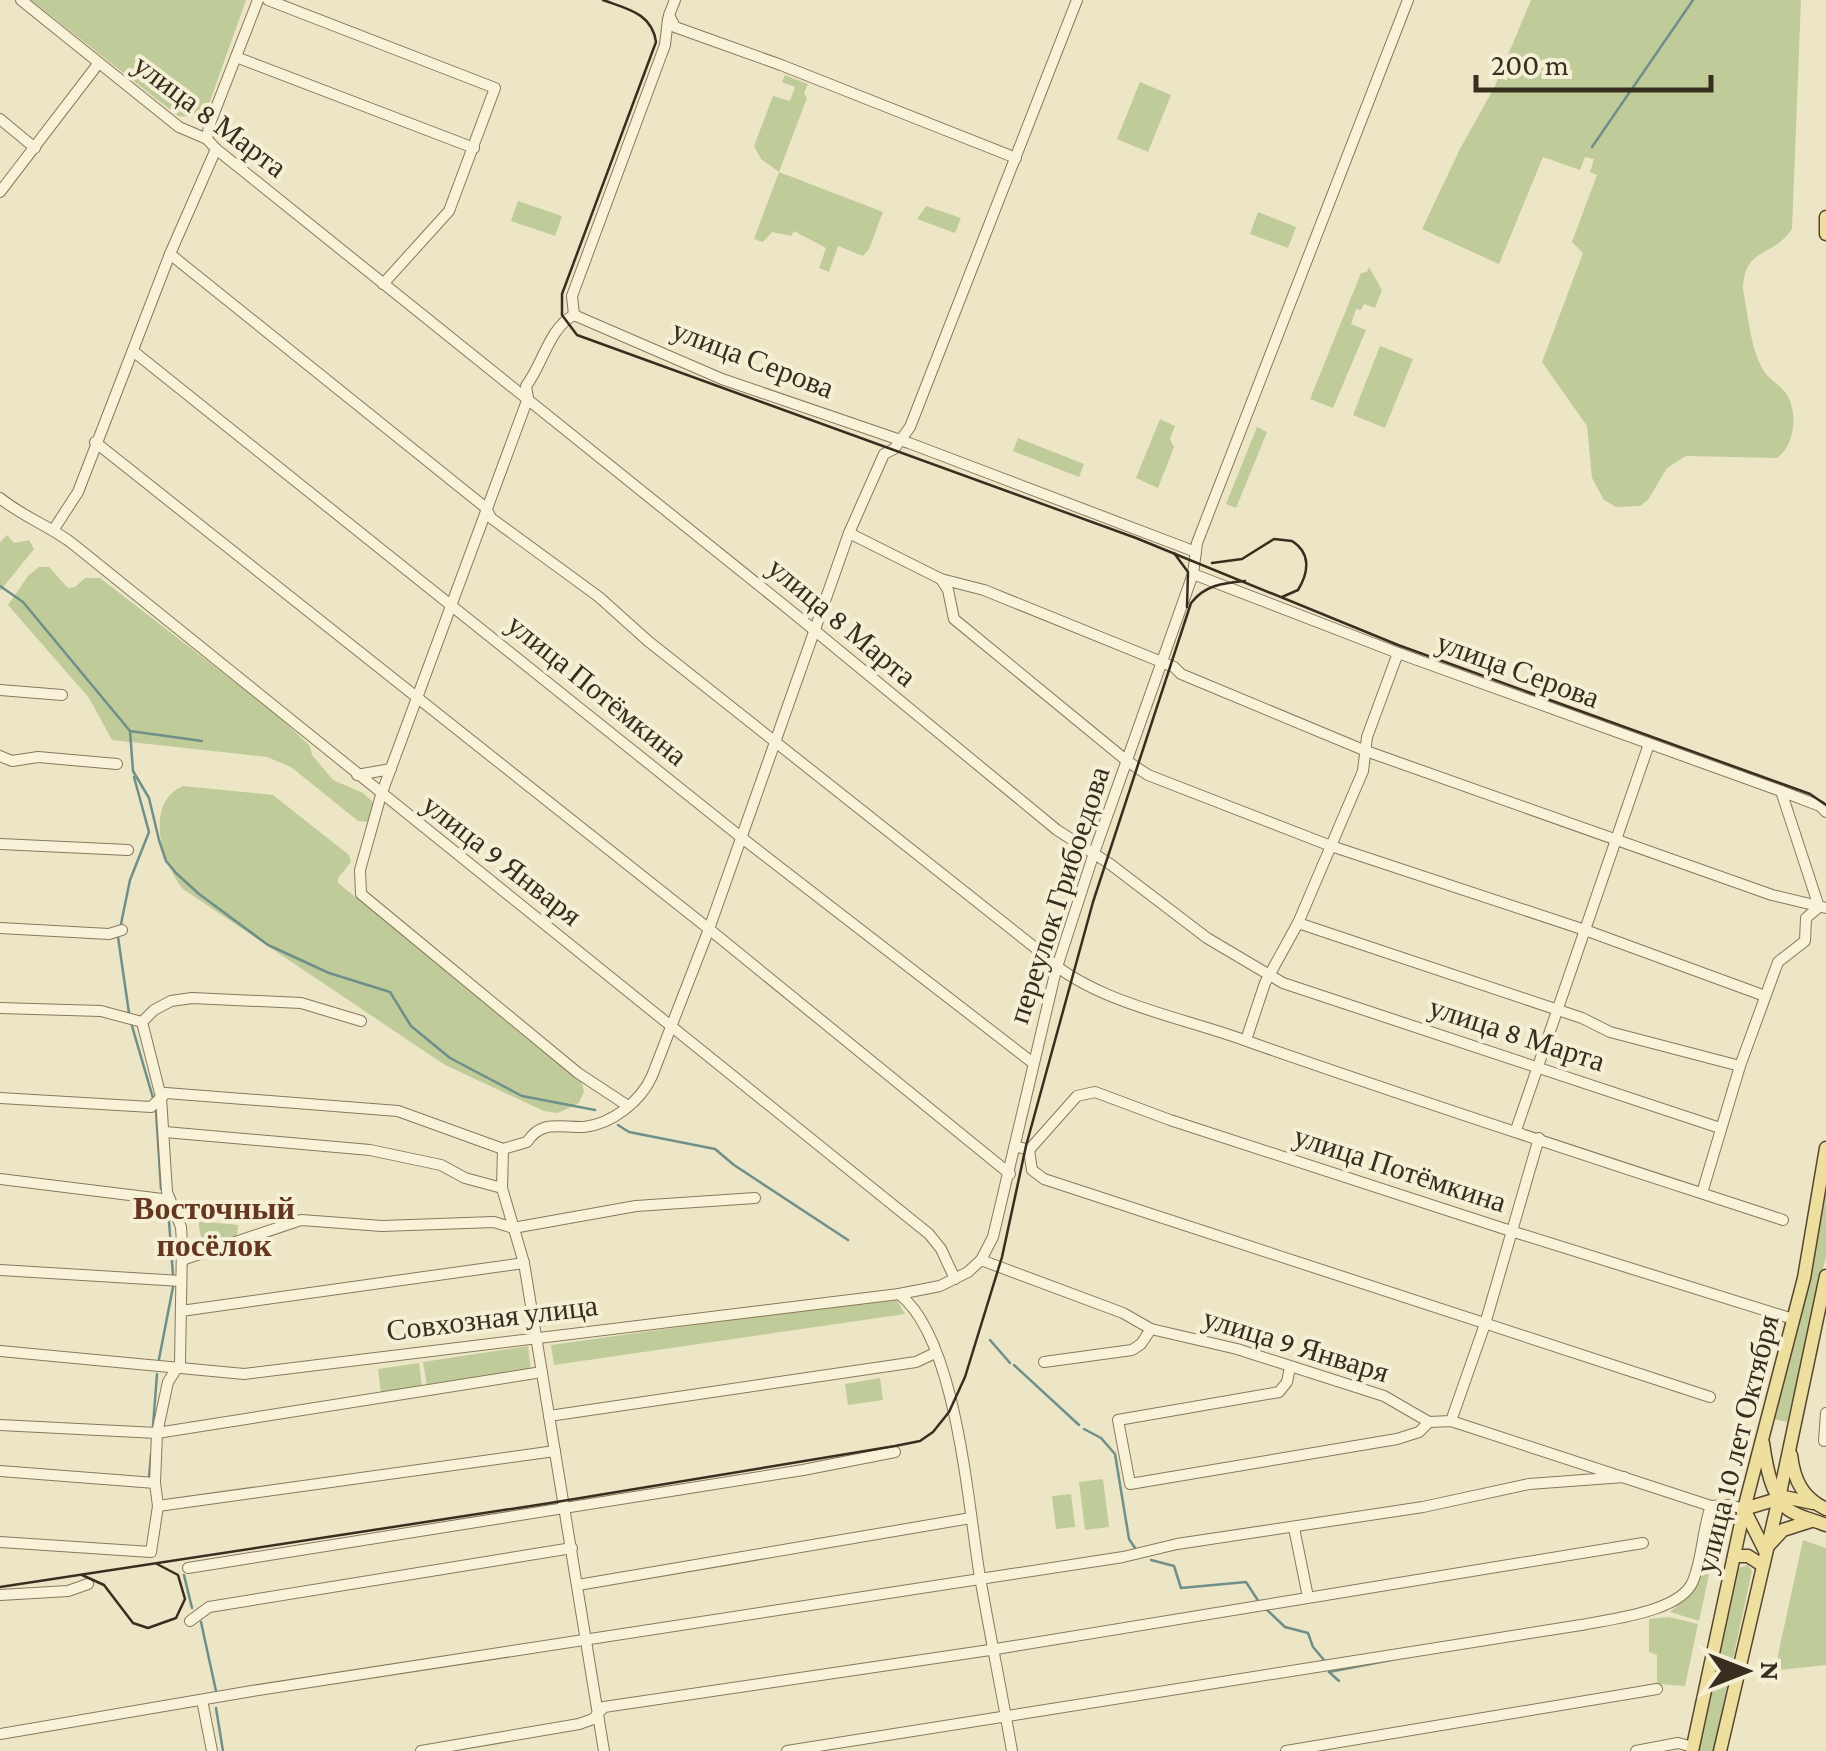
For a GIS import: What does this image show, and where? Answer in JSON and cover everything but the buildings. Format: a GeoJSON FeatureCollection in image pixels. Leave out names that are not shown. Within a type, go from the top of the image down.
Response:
{"type":"FeatureCollection","features":[{"type":"Feature","properties":{"kind":"main road"},"geometry":{"type":"LineString","coordinates":[[1826,217],[1826,234]]}},
{"type":"Feature","properties":{"kind":"main road","name":"улица 10 лет Октября"},"geometry":{"type":"LineString","coordinates":[[1692,1749],[1744,1509],[1814,1235],[1826,1148]]}},
{"type":"Feature","properties":{"kind":"main road","name":"улица 10 лет Октября"},"geometry":{"type":"LineString","coordinates":[[1720,1751],[1790,1438],[1820,1331],[1826,1276]]}},
{"type":"Feature","properties":{"kind":"main road"},"geometry":{"type":"LineString","coordinates":[[1763,1431],[1775,1442],[1790,1438],[1798,1482],[1821,1515]]}},
{"type":"Feature","properties":{"kind":"main road"},"geometry":{"type":"LineString","coordinates":[[1763,1431],[1767,1464],[1779,1498]]}},
{"type":"Feature","properties":{"kind":"main road"},"geometry":{"type":"LineString","coordinates":[[1764,1558],[1744,1509],[1779,1498],[1821,1515]]}},
{"type":"Feature","properties":{"kind":"main road"},"geometry":{"type":"LineString","coordinates":[[1764,1558],[1783,1530],[1821,1515]]}},
{"type":"Feature","properties":{"kind":"main road"},"geometry":{"type":"LineString","coordinates":[[1734,1556],[1764,1558]]}},
{"type":"Feature","properties":{"kind":"street","name":"улица 8 Марта"},"geometry":{"type":"LineString","coordinates":[[20,0],[179,127],[207,138],[1056,830],[1094,853],[1206,938],[1283,983],[1720,1128]]}},
{"type":"Feature","properties":{"kind":"street"},"geometry":{"type":"LineString","coordinates":[[207,138],[258,0]]}},
{"type":"Feature","properties":{"kind":"street"},"geometry":{"type":"LineString","coordinates":[[268,0],[495,88],[449,211],[383,284]]}},
{"type":"Feature","properties":{"kind":"street"},"geometry":{"type":"LineString","coordinates":[[628,1106],[578,1073],[397,927],[361,894],[360,870],[381,795],[528,398],[526,386],[538,370],[559,324],[574,316],[572,296],[665,45],[675,0]]}},
{"type":"Feature","properties":{"kind":"street"},"geometry":{"type":"LineString","coordinates":[[0,1098],[151,1107],[166,1093],[398,1112],[503,1148],[527,1142],[546,1126],[600,1124],[639,1098],[649,1084],[709,929],[850,533],[884,454],[894,449],[910,426],[1077,0]]}},
{"type":"Feature","properties":{"kind":"street","name":"переулок Грибоедова"},"geometry":{"type":"LineString","coordinates":[[981,1260],[993,1237],[1010,1174],[1056,970],[1192,574],[1197,543],[1408,0]]}},
{"type":"Feature","properties":{"kind":"street"},"geometry":{"type":"LineString","coordinates":[[669,15],[675,27],[1016,158]]}},
{"type":"Feature","properties":{"kind":"street"},"geometry":{"type":"LineString","coordinates":[[236,58],[474,148]]}},
{"type":"Feature","properties":{"kind":"street"},"geometry":{"type":"LineString","coordinates":[[0,192],[98,64]]}},
{"type":"Feature","properties":{"kind":"street"},"geometry":{"type":"LineString","coordinates":[[0,119],[34,148]]}},
{"type":"Feature","properties":{"kind":"street"},"geometry":{"type":"LineString","coordinates":[[54,529],[78,492],[170,254],[216,149]]}},
{"type":"Feature","properties":{"kind":"street"},"geometry":{"type":"LineString","coordinates":[[170,254],[486,508],[491,518],[598,597],[648,641],[1039,951],[1056,970],[1109,994],[1305,1063],[1784,1220]]}},
{"type":"Feature","properties":{"kind":"street","name":"улица Серова"},"geometry":{"type":"LineString","coordinates":[[574,316],[722,379],[898,440],[1196,552]]}},
{"type":"Feature","properties":{"kind":"street","name":"улица Потёмкина"},"geometry":{"type":"LineString","coordinates":[[133,351],[742,838],[1033,1064]]}},
{"type":"Feature","properties":{"kind":"street"},"geometry":{"type":"LineString","coordinates":[[95,442],[709,929],[1010,1174]]}},
{"type":"Feature","properties":{"kind":"street","name":"улица 9 Января"},"geometry":{"type":"LineString","coordinates":[[0,498],[33,522],[54,529],[929,1234],[941,1248],[955,1279]]}},
{"type":"Feature","properties":{"kind":"street"},"geometry":{"type":"LineString","coordinates":[[850,533],[941,580],[984,590],[1366,751],[1772,895],[1823,907]]}},
{"type":"Feature","properties":{"kind":"street","name":"улица Серова"},"geometry":{"type":"LineString","coordinates":[[1192,574],[1820,806],[1826,812]]}},
{"type":"Feature","properties":{"kind":"street"},"geometry":{"type":"LineString","coordinates":[[941,580],[948,590],[954,620],[1148,775],[1331,846],[1586,930],[1765,996]]}},
{"type":"Feature","properties":{"kind":"street"},"geometry":{"type":"LineString","coordinates":[[1246,1040],[1265,983],[1298,923],[1363,771],[1368,738],[1398,653]]}},
{"type":"Feature","properties":{"kind":"street"},"geometry":{"type":"LineString","coordinates":[[0,690],[62,695]]}},
{"type":"Feature","properties":{"kind":"street"},"geometry":{"type":"LineString","coordinates":[[1516,1130],[1649,744]]}},
{"type":"Feature","properties":{"kind":"street"},"geometry":{"type":"LineString","coordinates":[[0,756],[12,762],[38,757],[118,764]]}},
{"type":"Feature","properties":{"kind":"street"},"geometry":{"type":"LineString","coordinates":[[356,775],[370,776],[391,769]]}},
{"type":"Feature","properties":{"kind":"street"},"geometry":{"type":"LineString","coordinates":[[1780,791],[1823,907]]}},
{"type":"Feature","properties":{"kind":"street"},"geometry":{"type":"LineString","coordinates":[[1088,871],[1078,843],[1102,830]]}},
{"type":"Feature","properties":{"kind":"street"},"geometry":{"type":"LineString","coordinates":[[0,844],[128,850]]}},
{"type":"Feature","properties":{"kind":"street"},"geometry":{"type":"LineString","coordinates":[[1702,1193],[1740,1066],[1778,962],[1805,941],[1806,918],[1823,907]]}},
{"type":"Feature","properties":{"kind":"street"},"geometry":{"type":"LineString","coordinates":[[1298,923],[1556,1009],[1610,1032],[1740,1066]]}},
{"type":"Feature","properties":{"kind":"street"},"geometry":{"type":"LineString","coordinates":[[0,928],[108,934],[122,930]]}},
{"type":"Feature","properties":{"kind":"street"},"geometry":{"type":"LineString","coordinates":[[142,1022],[171,1000],[192,998],[302,1003],[361,1021]]}},
{"type":"Feature","properties":{"kind":"street"},"geometry":{"type":"LineString","coordinates":[[0,1008],[101,1011],[142,1022]]}},
{"type":"Feature","properties":{"kind":"street"},"geometry":{"type":"LineString","coordinates":[[0,1542],[151,1552],[158,1506],[158,1432],[168,1382],[179,1369],[182,1260],[181,1227],[170,1200],[164,1162],[160,1097],[142,1022]]}},
{"type":"Feature","properties":{"kind":"street","name":"улица Потёмкина"},"geometry":{"type":"LineString","coordinates":[[1029,1150],[1077,1096],[1096,1092],[1511,1232],[1793,1319]]}},
{"type":"Feature","properties":{"kind":"street"},"geometry":{"type":"LineString","coordinates":[[165,1132],[370,1150],[442,1165],[465,1178],[502,1188]]}},
{"type":"Feature","properties":{"kind":"street"},"geometry":{"type":"LineString","coordinates":[[1451,1421],[1485,1324],[1538,1138]]}},
{"type":"Feature","properties":{"kind":"street"},"geometry":{"type":"LineString","coordinates":[[1015,1146],[1029,1150],[1032,1170],[1044,1178],[1710,1397]]}},
{"type":"Feature","properties":{"kind":"street"},"geometry":{"type":"LineString","coordinates":[[503,1148],[502,1188],[524,1263],[604,1751]]}},
{"type":"Feature","properties":{"kind":"street"},"geometry":{"type":"LineString","coordinates":[[0,1179],[170,1200]]}},
{"type":"Feature","properties":{"kind":"street"},"geometry":{"type":"LineString","coordinates":[[182,1260],[300,1220],[382,1226],[494,1222],[514,1228],[636,1206],[755,1198]]}},
{"type":"Feature","properties":{"kind":"street","name":"улица 9 Января"},"geometry":{"type":"LineString","coordinates":[[981,1260],[1123,1313],[1151,1329],[1238,1349],[1384,1396],[1429,1422]]}},
{"type":"Feature","properties":{"kind":"street","name":"Совхозная улица"},"geometry":{"type":"LineString","coordinates":[[0,1351],[244,1374],[899,1294],[940,1286],[981,1260]]}},
{"type":"Feature","properties":{"kind":"street"},"geometry":{"type":"LineString","coordinates":[[181,1311],[524,1263]]}},
{"type":"Feature","properties":{"kind":"street"},"geometry":{"type":"LineString","coordinates":[[0,1270],[181,1281]]}},
{"type":"Feature","properties":{"kind":"street"},"geometry":{"type":"LineString","coordinates":[[899,1294],[918,1314],[935,1353],[958,1430],[980,1579],[1012,1751]]}},
{"type":"Feature","properties":{"kind":"street"},"geometry":{"type":"LineString","coordinates":[[1044,1362],[1132,1350],[1151,1329]]}},
{"type":"Feature","properties":{"kind":"street"},"geometry":{"type":"LineString","coordinates":[[549,1416],[916,1362],[935,1353]]}},
{"type":"Feature","properties":{"kind":"street"},"geometry":{"type":"LineString","coordinates":[[1290,1366],[1287,1382],[1279,1392],[1118,1420],[1130,1484],[1397,1439],[1420,1432],[1429,1422],[1451,1421],[1711,1506],[1744,1509]]}},
{"type":"Feature","properties":{"kind":"street"},"geometry":{"type":"LineString","coordinates":[[0,1424],[158,1432],[542,1372]]}},
{"type":"Feature","properties":{"kind":"street"},"geometry":{"type":"LineString","coordinates":[[1824,1441],[1826,1413]]}},
{"type":"Feature","properties":{"kind":"street"},"geometry":{"type":"LineString","coordinates":[[158,1506],[554,1450]]}},
{"type":"Feature","properties":{"kind":"street"},"geometry":{"type":"LineString","coordinates":[[188,1568],[896,1452]]}},
{"type":"Feature","properties":{"kind":"street"},"geometry":{"type":"LineString","coordinates":[[0,1471],[155,1483]]}},
{"type":"Feature","properties":{"kind":"street"},"geometry":{"type":"LineString","coordinates":[[0,1734],[1132,1555],[1177,1544],[1423,1507],[1529,1484],[1624,1477]]}},
{"type":"Feature","properties":{"kind":"street"},"geometry":{"type":"LineString","coordinates":[[787,1751],[1580,1625],[1653,1609],[1686,1594],[1701,1554],[1704,1524],[1711,1506]]}},
{"type":"Feature","properties":{"kind":"street"},"geometry":{"type":"LineString","coordinates":[[578,1585],[971,1518]]}},
{"type":"Feature","properties":{"kind":"street"},"geometry":{"type":"LineString","coordinates":[[1294,1528],[1308,1598]]}},
{"type":"Feature","properties":{"kind":"street"},"geometry":{"type":"LineString","coordinates":[[422,1751],[579,1724],[593,1719],[604,1707],[994,1649],[1643,1543]]}},
{"type":"Feature","properties":{"kind":"street"},"geometry":{"type":"LineString","coordinates":[[190,1621],[209,1607],[572,1548]]}},
{"type":"Feature","properties":{"kind":"street"},"geometry":{"type":"LineString","coordinates":[[0,1595],[68,1591],[88,1584]]}},
{"type":"Feature","properties":{"kind":"street"},"geometry":{"type":"LineString","coordinates":[[1286,1751],[1349,1746],[1657,1689]]}},
{"type":"Feature","properties":{"kind":"street"},"geometry":{"type":"LineString","coordinates":[[202,1700],[212,1751]]}},
{"type":"Feature","properties":{"kind":"street"},"geometry":{"type":"LineString","coordinates":[[1636,1751],[1678,1744],[1692,1749]]}},
{"type":"Feature","properties":{"kind":"green space"},"geometry":{"type":"Polygon","coordinates":[[[31,0],[246,0],[209,104],[200,113],[187,117],[178,116],[31,0]]]}},
{"type":"Feature","properties":{"kind":"green space"},"geometry":{"type":"Polygon","coordinates":[[[1531,0],[1801,0],[1792,229],[1748,266],[1743,290],[1757,357],[1766,374],[1787,395],[1793,411],[1791,438],[1777,458],[1686,456],[1667,468],[1648,500],[1640,506],[1616,507],[1604,500],[1592,478],[1587,426],[1542,362],[1583,253],[1572,242],[1597,175],[1590,172],[1594,159],[1585,157],[1580,170],[1543,157],[1499,264],[1422,229],[1495,86],[1531,0]]]}},
{"type":"Feature","properties":{"kind":"green space"},"geometry":{"type":"Polygon","coordinates":[[[785,75],[808,84],[804,93],[807,98],[779,172],[761,159],[754,146],[773,96],[790,101],[795,87],[782,82],[785,75]]]}},
{"type":"Feature","properties":{"kind":"green space"},"geometry":{"type":"Polygon","coordinates":[[[1140,82],[1171,95],[1148,152],[1117,139],[1140,82]]]}},
{"type":"Feature","properties":{"kind":"green space"},"geometry":{"type":"Polygon","coordinates":[[[779,172],[883,212],[863,256],[838,246],[829,272],[819,268],[826,248],[794,231],[791,236],[772,232],[763,242],[754,239],[779,172]]]}},
{"type":"Feature","properties":{"kind":"green space"},"geometry":{"type":"Polygon","coordinates":[[[518,201],[562,216],[555,236],[511,221],[518,201]]]}},
{"type":"Feature","properties":{"kind":"green space"},"geometry":{"type":"Polygon","coordinates":[[[926,206],[961,218],[955,233],[917,219],[926,206]]]}},
{"type":"Feature","properties":{"kind":"green space"},"geometry":{"type":"Polygon","coordinates":[[[1258,212],[1296,227],[1288,248],[1250,234],[1258,212]]]}},
{"type":"Feature","properties":{"kind":"green space"},"geometry":{"type":"Polygon","coordinates":[[[1369,267],[1382,290],[1375,308],[1364,304],[1361,310],[1356,309],[1351,324],[1366,330],[1333,408],[1310,399],[1361,273],[1369,267]]]}},
{"type":"Feature","properties":{"kind":"green space"},"geometry":{"type":"Polygon","coordinates":[[[1380,346],[1413,359],[1385,428],[1353,415],[1380,346]]]}},
{"type":"Feature","properties":{"kind":"green space"},"geometry":{"type":"Polygon","coordinates":[[[1160,419],[1175,426],[1170,439],[1174,447],[1158,488],[1136,478],[1160,419]]]}},
{"type":"Feature","properties":{"kind":"green space"},"geometry":{"type":"Polygon","coordinates":[[[1257,427],[1267,432],[1236,508],[1226,504],[1257,427]]]}},
{"type":"Feature","properties":{"kind":"green space"},"geometry":{"type":"Polygon","coordinates":[[[1018,438],[1084,464],[1079,477],[1013,451],[1018,438]]]}},
{"type":"Feature","properties":{"kind":"green space"},"geometry":{"type":"Polygon","coordinates":[[[7,535],[14,543],[29,540],[34,549],[0,591],[0,542],[7,535]]]}},
{"type":"Feature","properties":{"kind":"green space"},"geometry":{"type":"Polygon","coordinates":[[[39,567],[49,567],[68,588],[85,578],[100,578],[276,714],[310,746],[312,755],[333,780],[363,793],[374,803],[370,822],[358,821],[291,767],[267,757],[112,740],[89,698],[8,605],[39,567]]]}},
{"type":"Feature","properties":{"kind":"green space"},"geometry":{"type":"Polygon","coordinates":[[[183,786],[273,795],[349,855],[351,862],[338,883],[581,1079],[584,1092],[579,1103],[558,1113],[544,1111],[445,1065],[183,889],[163,849],[160,819],[163,805],[183,786]]]}},
{"type":"Feature","properties":{"kind":"green space"},"geometry":{"type":"Polygon","coordinates":[[[1826,1191],[1826,1256],[1787,1422],[1774,1419],[1812,1270],[1826,1191]]]}},
{"type":"Feature","properties":{"kind":"green space"},"geometry":{"type":"Polygon","coordinates":[[[198,1221],[238,1225],[237,1236],[203,1249],[198,1221]]]}},
{"type":"Feature","properties":{"kind":"green space"},"geometry":{"type":"Polygon","coordinates":[[[895,1297],[905,1314],[554,1365],[551,1345],[895,1297]]]}},
{"type":"Feature","properties":{"kind":"green space"},"geometry":{"type":"Polygon","coordinates":[[[528,1346],[531,1371],[427,1386],[423,1362],[528,1346]]]}},
{"type":"Feature","properties":{"kind":"green space"},"geometry":{"type":"Polygon","coordinates":[[[419,1363],[422,1387],[381,1393],[378,1369],[419,1363]]]}},
{"type":"Feature","properties":{"kind":"green space"},"geometry":{"type":"Polygon","coordinates":[[[880,1378],[883,1400],[848,1405],[845,1384],[880,1378]]]}},
{"type":"Feature","properties":{"kind":"green space"},"geometry":{"type":"Polygon","coordinates":[[[1103,1479],[1109,1527],[1085,1530],[1079,1482],[1103,1479]]]}},
{"type":"Feature","properties":{"kind":"green space"},"geometry":{"type":"Polygon","coordinates":[[[1071,1494],[1075,1527],[1056,1529],[1052,1496],[1071,1494]]]}},
{"type":"Feature","properties":{"kind":"green space"},"geometry":{"type":"Polygon","coordinates":[[[1714,1509],[1723,1509],[1699,1621],[1670,1612],[1690,1595],[1714,1509]]]}},
{"type":"Feature","properties":{"kind":"green space"},"geometry":{"type":"Polygon","coordinates":[[[1803,1540],[1826,1548],[1826,1665],[1780,1670],[1776,1664],[1803,1540]]]}},
{"type":"Feature","properties":{"kind":"green space"},"geometry":{"type":"Polygon","coordinates":[[[1748,1565],[1752,1571],[1713,1751],[1699,1751],[1739,1568],[1748,1565]]]}},
{"type":"Feature","properties":{"kind":"green space"},"geometry":{"type":"Polygon","coordinates":[[[1669,1617],[1698,1624],[1685,1686],[1657,1684],[1657,1655],[1649,1652],[1649,1619],[1669,1617]]]}},
{"type":"Feature","properties":{"kind":"waterway"},"geometry":{"type":"LineString","coordinates":[[1592,147],[1693,0]]}},
{"type":"Feature","properties":{"kind":"waterway"},"geometry":{"type":"LineString","coordinates":[[0,586],[23,602],[130,731],[133,771],[149,798],[166,861],[199,894],[268,945],[329,973],[390,992],[411,1026],[450,1058],[522,1096],[595,1110]]}},
{"type":"Feature","properties":{"kind":"waterway"},"geometry":{"type":"LineString","coordinates":[[130,731],[202,741]]}},
{"type":"Feature","properties":{"kind":"waterway"},"geometry":{"type":"LineString","coordinates":[[121,924],[130,880],[149,832],[134,777]]}},
{"type":"Feature","properties":{"kind":"waterway"},"geometry":{"type":"LineString","coordinates":[[118,937],[129,1013]]}},
{"type":"Feature","properties":{"kind":"waterway"},"geometry":{"type":"LineString","coordinates":[[132,1026],[153,1098]]}},
{"type":"Feature","properties":{"kind":"waterway"},"geometry":{"type":"LineString","coordinates":[[156,1111],[161,1189]]}},
{"type":"Feature","properties":{"kind":"waterway"},"geometry":{"type":"LineString","coordinates":[[618,1125],[629,1132],[715,1149],[848,1240]]}},
{"type":"Feature","properties":{"kind":"waterway"},"geometry":{"type":"LineString","coordinates":[[168,1208],[173,1275]]}},
{"type":"Feature","properties":{"kind":"waterway"},"geometry":{"type":"LineString","coordinates":[[159,1359],[173,1287]]}},
{"type":"Feature","properties":{"kind":"waterway"},"geometry":{"type":"LineString","coordinates":[[990,1340],[1010,1363]]}},
{"type":"Feature","properties":{"kind":"waterway"},"geometry":{"type":"LineString","coordinates":[[1014,1365],[1079,1425]]}},
{"type":"Feature","properties":{"kind":"waterway"},"geometry":{"type":"LineString","coordinates":[[153,1426],[157,1374]]}},
{"type":"Feature","properties":{"kind":"waterway"},"geometry":{"type":"LineString","coordinates":[[1084,1429],[1101,1438],[1115,1454],[1129,1539],[1135,1548]]}},
{"type":"Feature","properties":{"kind":"waterway"},"geometry":{"type":"LineString","coordinates":[[149,1478],[151,1454]]}},
{"type":"Feature","properties":{"kind":"waterway"},"geometry":{"type":"LineString","coordinates":[[1151,1560],[1174,1566],[1181,1588],[1246,1582],[1259,1602]]}},
{"type":"Feature","properties":{"kind":"waterway"},"geometry":{"type":"LineString","coordinates":[[184,1575],[192,1608]]}},
{"type":"Feature","properties":{"kind":"waterway"},"geometry":{"type":"LineString","coordinates":[[1265,1608],[1285,1627],[1308,1633],[1324,1660]]}},
{"type":"Feature","properties":{"kind":"waterway"},"geometry":{"type":"LineString","coordinates":[[201,1622],[216,1691]]}},
{"type":"Feature","properties":{"kind":"waterway"},"geometry":{"type":"LineString","coordinates":[[1329,1672],[1391,1660]]}},
{"type":"Feature","properties":{"kind":"waterway"},"geometry":{"type":"LineString","coordinates":[[1329,1672],[1339,1681]]}},
{"type":"Feature","properties":{"kind":"waterway"},"geometry":{"type":"LineString","coordinates":[[216,1708],[223,1751]]}},
{"type":"Feature","properties":{"kind":"tram line"},"geometry":{"type":"LineString","coordinates":[[603,0],[644,18],[656,42],[562,294],[562,315],[577,335],[1136,538],[1398,645],[1810,794],[1826,805]]}},
{"type":"Feature","properties":{"kind":"tram line"},"geometry":{"type":"LineString","coordinates":[[1212,563],[1242,559],[1274,539],[1292,541],[1305,557],[1306,570],[1298,590],[1282,597]]}},
{"type":"Feature","properties":{"kind":"tram line"},"geometry":{"type":"LineString","coordinates":[[1174,553],[1188,572],[1187,607]]}},
{"type":"Feature","properties":{"kind":"tram line"},"geometry":{"type":"LineString","coordinates":[[0,1587],[895,1446],[920,1441],[933,1432],[949,1412],[965,1377],[1002,1257],[1026,1146],[1093,902],[1191,603],[1208,589],[1245,581]]}},
{"type":"Feature","properties":{"kind":"tram line"},"geometry":{"type":"LineString","coordinates":[[82,1575],[104,1585],[133,1623],[148,1628],[176,1618],[185,1599],[178,1575],[157,1564]]}},
{"type":"Feature","properties":{"kind":"district","name":"Восточный посёлок"},"geometry":{"type":"Point","coordinates":[214,1226]}}]}
